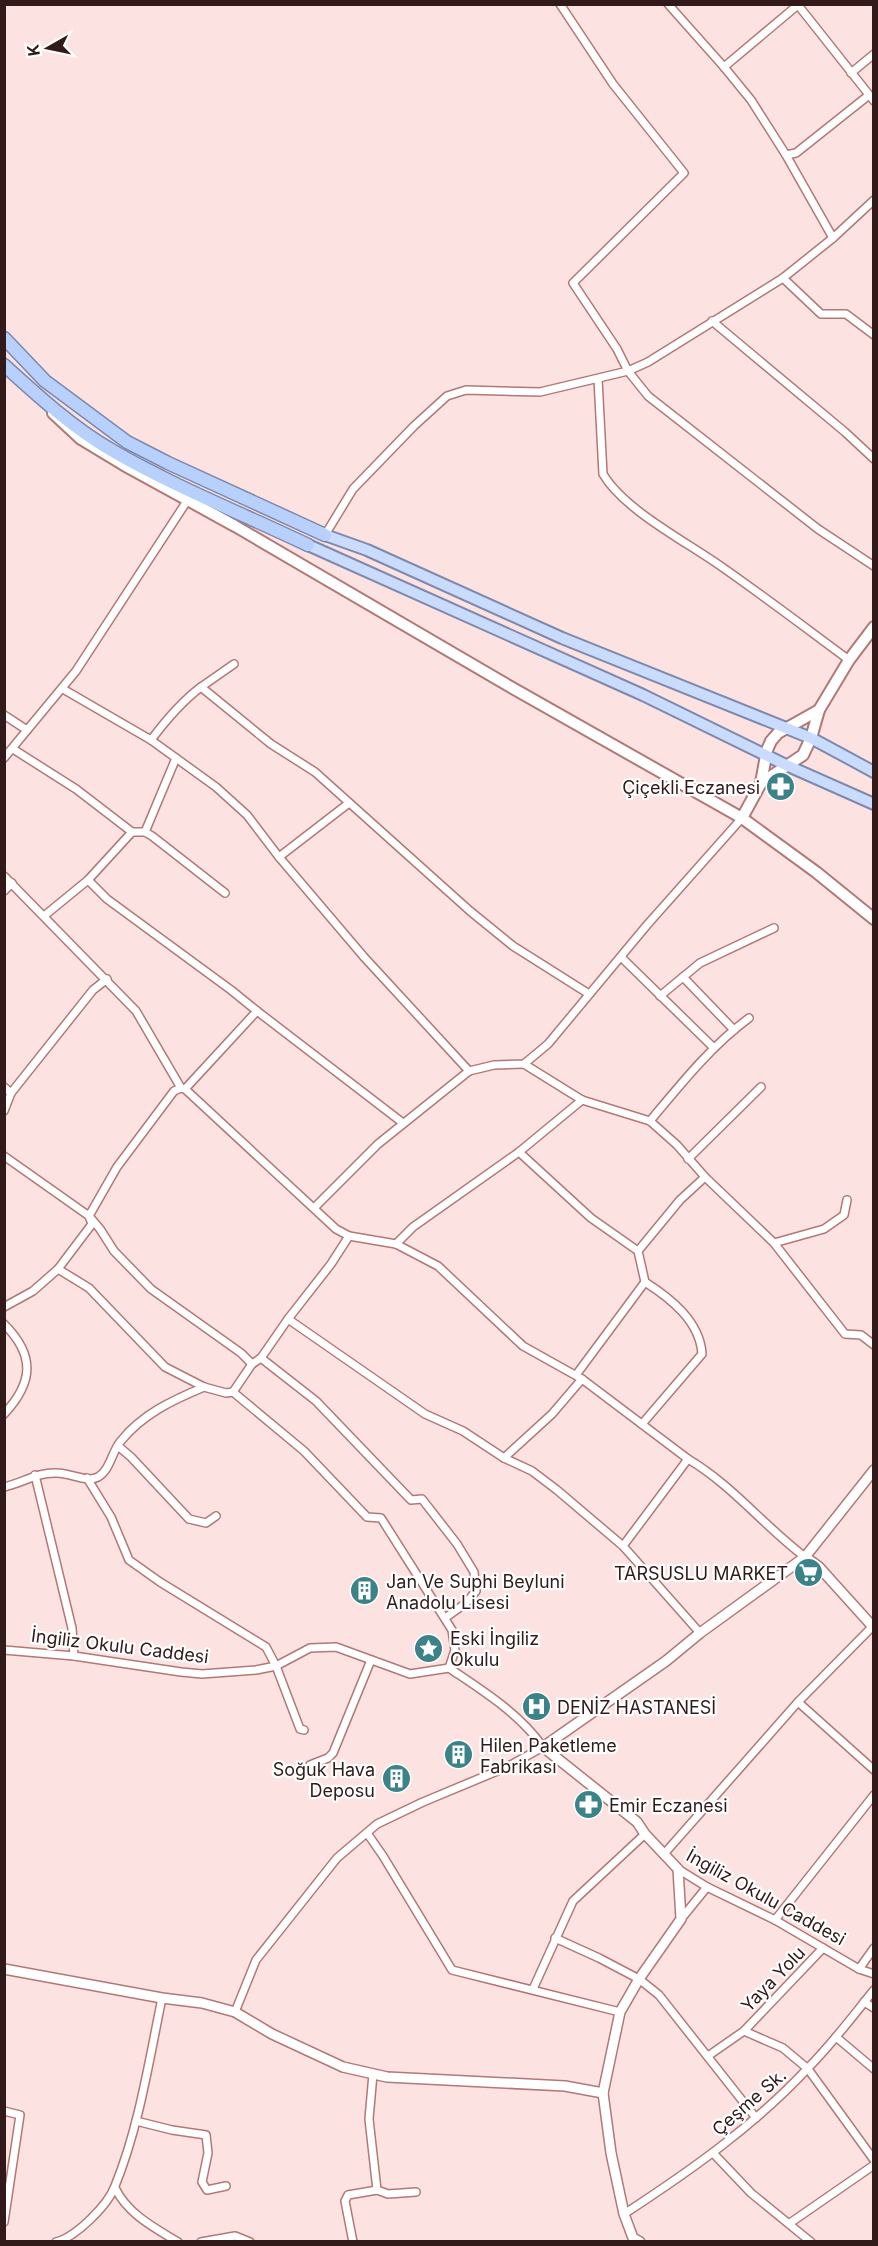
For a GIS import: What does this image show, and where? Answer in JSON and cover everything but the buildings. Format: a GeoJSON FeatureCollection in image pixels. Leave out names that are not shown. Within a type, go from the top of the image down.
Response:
{"type":"FeatureCollection","features":[{"type":"Feature","properties":{"kind":"highway"},"geometry":{"type":"LineString","coordinates":[[4,338],[45,381],[127,442],[325,534]]}},
{"type":"Feature","properties":{"kind":"highway"},"geometry":{"type":"LineString","coordinates":[[4,365],[83,431],[137,464],[191,492],[308,545]]}},
{"type":"Feature","properties":{"kind":"main road"},"geometry":{"type":"LineString","coordinates":[[47,403],[59,421],[81,439],[187,501],[235,526],[509,687],[742,818],[816,872],[873,919]]}},
{"type":"Feature","properties":{"kind":"main road"},"geometry":{"type":"LineString","coordinates":[[325,534],[367,550],[562,638],[812,738],[873,772]]}},
{"type":"Feature","properties":{"kind":"main road"},"geometry":{"type":"LineString","coordinates":[[308,545],[643,695],[766,756],[873,804]]}},
{"type":"Feature","properties":{"kind":"main road"},"geometry":{"type":"LineString","coordinates":[[761,783],[803,755],[812,738],[819,710],[849,660],[873,627]]}},
{"type":"Feature","properties":{"kind":"main road"},"geometry":{"type":"LineString","coordinates":[[742,818],[761,783],[771,741],[778,733],[819,710]]}},
{"type":"Feature","properties":{"kind":"street"},"geometry":{"type":"LineString","coordinates":[[560,4],[613,84],[684,172],[573,283],[617,349],[628,371],[648,396],[818,529],[873,566]]}},
{"type":"Feature","properties":{"kind":"street"},"geometry":{"type":"LineString","coordinates":[[668,4],[751,100],[786,155],[833,238]]}},
{"type":"Feature","properties":{"kind":"street"},"geometry":{"type":"LineString","coordinates":[[724,67],[799,5],[871,98],[796,153],[786,155]]}},
{"type":"Feature","properties":{"kind":"street"},"geometry":{"type":"LineString","coordinates":[[851,73],[873,54]]}},
{"type":"Feature","properties":{"kind":"street"},"geometry":{"type":"LineString","coordinates":[[325,534],[353,489],[414,426],[447,396],[466,390],[540,392],[628,371],[648,362],[783,278],[833,238],[873,200]]}},
{"type":"Feature","properties":{"kind":"street"},"geometry":{"type":"LineString","coordinates":[[783,278],[821,314],[846,314],[873,335]]}},
{"type":"Feature","properties":{"kind":"street"},"geometry":{"type":"LineString","coordinates":[[712,321],[845,432],[873,459]]}},
{"type":"Feature","properties":{"kind":"street"},"geometry":{"type":"LineString","coordinates":[[598,379],[603,474],[611,487],[631,505],[723,567],[849,660]]}},
{"type":"Feature","properties":{"kind":"street"},"geometry":{"type":"LineString","coordinates":[[4,758],[63,689],[106,629],[131,584],[187,501]]}},
{"type":"Feature","properties":{"kind":"street"},"geometry":{"type":"LineString","coordinates":[[151,740],[166,719],[187,697],[234,664]]}},
{"type":"Feature","properties":{"kind":"street"},"geometry":{"type":"LineString","coordinates":[[201,687],[291,758],[315,772],[513,946],[589,994]]}},
{"type":"Feature","properties":{"kind":"street"},"geometry":{"type":"LineString","coordinates":[[63,689],[151,740],[216,787],[247,815],[279,857],[364,957],[469,1071]]}},
{"type":"Feature","properties":{"kind":"street"},"geometry":{"type":"LineString","coordinates":[[4,715],[27,730]]}},
{"type":"Feature","properties":{"kind":"street"},"geometry":{"type":"LineString","coordinates":[[13,750],[76,789],[132,832],[145,832],[225,893]]}},
{"type":"Feature","properties":{"kind":"street"},"geometry":{"type":"LineString","coordinates":[[145,832],[176,758]]}},
{"type":"Feature","properties":{"kind":"street"},"geometry":{"type":"LineString","coordinates":[[279,857],[349,803]]}},
{"type":"Feature","properties":{"kind":"street"},"geometry":{"type":"LineString","coordinates":[[524,1065],[549,1044],[647,925],[742,818]]}},
{"type":"Feature","properties":{"kind":"street"},"geometry":{"type":"LineString","coordinates":[[44,916],[88,880],[132,832]]}},
{"type":"Feature","properties":{"kind":"street"},"geometry":{"type":"LineString","coordinates":[[4,876],[136,1011],[183,1089],[315,1207],[336,1229],[349,1236],[396,1244],[438,1266],[523,1346],[548,1362],[579,1377],[721,1482],[781,1539],[819,1567],[873,1628],[798,1702],[664,1854]]}},
{"type":"Feature","properties":{"kind":"street"},"geometry":{"type":"LineString","coordinates":[[88,880],[107,899],[231,990],[404,1123]]}},
{"type":"Feature","properties":{"kind":"street"},"geometry":{"type":"LineString","coordinates":[[4,891],[12,883]]}},
{"type":"Feature","properties":{"kind":"street"},"geometry":{"type":"LineString","coordinates":[[660,996],[715,955],[774,928]]}},
{"type":"Feature","properties":{"kind":"street"},"geometry":{"type":"LineString","coordinates":[[622,958],[714,1048]]}},
{"type":"Feature","properties":{"kind":"street"},"geometry":{"type":"LineString","coordinates":[[683,977],[734,1030]]}},
{"type":"Feature","properties":{"kind":"street"},"geometry":{"type":"LineString","coordinates":[[4,1111],[11,1094],[93,990],[107,979]]}},
{"type":"Feature","properties":{"kind":"street"},"geometry":{"type":"LineString","coordinates":[[88,1216],[117,1167],[174,1091],[183,1089],[257,1011]]}},
{"type":"Feature","properties":{"kind":"street"},"geometry":{"type":"LineString","coordinates":[[650,1121],[714,1048],[749,1018]]}},
{"type":"Feature","properties":{"kind":"street"},"geometry":{"type":"LineString","coordinates":[[315,1207],[378,1144],[469,1071],[494,1065],[524,1065],[582,1100],[650,1121],[677,1145],[705,1177],[774,1243],[845,1334],[861,1335],[873,1345]]}},
{"type":"Feature","properties":{"kind":"street"},"geometry":{"type":"LineString","coordinates":[[4,1087],[11,1094]]}},
{"type":"Feature","properties":{"kind":"street"},"geometry":{"type":"LineString","coordinates":[[688,1159],[761,1088]]}},
{"type":"Feature","properties":{"kind":"street"},"geometry":{"type":"LineString","coordinates":[[396,1244],[413,1227],[519,1152],[582,1100]]}},
{"type":"Feature","properties":{"kind":"street"},"geometry":{"type":"LineString","coordinates":[[519,1152],[591,1218],[638,1251],[645,1282],[666,1295],[696,1329],[702,1354],[642,1424]]}},
{"type":"Feature","properties":{"kind":"street"},"geometry":{"type":"LineString","coordinates":[[4,1156],[88,1216],[100,1229],[114,1251],[142,1281],[170,1304],[241,1353],[252,1364]]}},
{"type":"Feature","properties":{"kind":"street"},"geometry":{"type":"LineString","coordinates":[[638,1251],[680,1200],[705,1177]]}},
{"type":"Feature","properties":{"kind":"street"},"geometry":{"type":"LineString","coordinates":[[774,1243],[824,1229],[844,1215],[847,1200]]}},
{"type":"Feature","properties":{"kind":"street"},"geometry":{"type":"LineString","coordinates":[[4,1307],[33,1291],[58,1269],[92,1224],[88,1216]]}},
{"type":"Feature","properties":{"kind":"street"},"geometry":{"type":"LineString","coordinates":[[58,1269],[89,1288],[165,1367],[204,1387],[226,1393],[233,1392],[252,1364],[261,1358],[349,1236]]}},
{"type":"Feature","properties":{"kind":"street"},"geometry":{"type":"LineString","coordinates":[[504,1458],[552,1414],[645,1282]]}},
{"type":"Feature","properties":{"kind":"street"},"geometry":{"type":"LineString","coordinates":[[288,1319],[425,1414],[463,1431],[504,1458],[532,1471],[579,1507],[623,1546],[700,1633]]}},
{"type":"Feature","properties":{"kind":"street"},"geometry":{"type":"LineString","coordinates":[[4,1324],[20,1340],[28,1375],[24,1388],[4,1414]]}},
{"type":"Feature","properties":{"kind":"street"},"geometry":{"type":"LineString","coordinates":[[261,1358],[316,1401],[411,1500],[422,1499],[458,1544],[474,1572],[476,1592],[446,1618]]}},
{"type":"Feature","properties":{"kind":"street"},"geometry":{"type":"LineString","coordinates":[[4,1487],[35,1475],[60,1473],[87,1478],[98,1477],[105,1470],[118,1446],[132,1430],[164,1404],[204,1387]]}},
{"type":"Feature","properties":{"kind":"street"},"geometry":{"type":"LineString","coordinates":[[233,1392],[304,1451],[367,1517],[381,1518],[453,1630],[454,1650],[449,1668]]}},
{"type":"Feature","properties":{"kind":"street"},"geometry":{"type":"LineString","coordinates":[[118,1446],[132,1457],[189,1519],[206,1523],[216,1516]]}},
{"type":"Feature","properties":{"kind":"street"},"geometry":{"type":"LineString","coordinates":[[623,1546],[688,1459]]}},
{"type":"Feature","properties":{"kind":"street"},"geometry":{"type":"LineString","coordinates":[[235,2012],[256,1959],[337,1858],[366,1833],[377,1824],[507,1767],[543,1747],[666,1661],[700,1633],[805,1557],[873,1470]]}},
{"type":"Feature","properties":{"kind":"street"},"geometry":{"type":"LineString","coordinates":[[35,1475],[72,1628],[74,1656]]}},
{"type":"Feature","properties":{"kind":"street"},"geometry":{"type":"LineString","coordinates":[[87,1478],[111,1517],[129,1560],[266,1647],[276,1666],[300,1729],[304,1730]]}},
{"type":"Feature","properties":{"kind":"street","name":"İngiliz Okulu Caddesi"},"geometry":{"type":"LineString","coordinates":[[4,1650],[74,1656],[202,1674],[232,1673],[276,1666],[310,1648],[336,1647],[410,1674],[449,1668],[517,1717],[533,1732],[543,1747],[637,1822],[645,1834],[678,1869],[707,1887],[775,1920],[859,1969],[873,1974]]}},
{"type":"Feature","properties":{"kind":"street"},"geometry":{"type":"LineString","coordinates":[[310,1765],[328,1758],[333,1753],[371,1660]]}},
{"type":"Feature","properties":{"kind":"street"},"geometry":{"type":"LineString","coordinates":[[798,1702],[873,1770]]}},
{"type":"Feature","properties":{"kind":"street"},"geometry":{"type":"LineString","coordinates":[[775,1920],[873,1795]]}},
{"type":"Feature","properties":{"kind":"street"},"geometry":{"type":"LineString","coordinates":[[366,1833],[383,1856],[452,1970],[620,2012]]}},
{"type":"Feature","properties":{"kind":"street"},"geometry":{"type":"LineString","coordinates":[[532,1989],[573,1901],[645,1834]]}},
{"type":"Feature","properties":{"kind":"street"},"geometry":{"type":"LineString","coordinates":[[678,1869],[681,1919]]}},
{"type":"Feature","properties":{"kind":"street"},"geometry":{"type":"LineString","coordinates":[[635,2240],[624,2214],[611,2153],[603,2093],[620,2012],[639,1979],[681,1919],[707,1887]]}},
{"type":"Feature","properties":{"kind":"street"},"geometry":{"type":"LineString","coordinates":[[555,1938],[639,1979],[659,1995],[756,2118]]}},
{"type":"Feature","properties":{"kind":"street","name":"Yaya Yolu"},"geometry":{"type":"LineString","coordinates":[[708,2056],[744,2031],[823,1948]]}},
{"type":"Feature","properties":{"kind":"street"},"geometry":{"type":"LineString","coordinates":[[859,1969],[873,1948]]}},
{"type":"Feature","properties":{"kind":"street"},"geometry":{"type":"LineString","coordinates":[[4,1969],[162,1998],[202,2003],[235,2012],[273,2034],[343,2067],[387,2077],[565,2086],[603,2093]]}},
{"type":"Feature","properties":{"kind":"street","name":"Çeşme Sk."},"geometry":{"type":"LineString","coordinates":[[624,2214],[713,2153],[756,2118],[808,2069],[873,1990]]}},
{"type":"Feature","properties":{"kind":"street"},"geometry":{"type":"LineString","coordinates":[[62,2241],[69,2238],[105,2203],[115,2188],[136,2121],[162,1998]]}},
{"type":"Feature","properties":{"kind":"street"},"geometry":{"type":"LineString","coordinates":[[864,2002],[873,2008]]}},
{"type":"Feature","properties":{"kind":"street"},"geometry":{"type":"LineString","coordinates":[[744,2031],[783,2048],[808,2069],[873,2160]]}},
{"type":"Feature","properties":{"kind":"street"},"geometry":{"type":"LineString","coordinates":[[836,2037],[873,2069]]}},
{"type":"Feature","properties":{"kind":"street"},"geometry":{"type":"LineString","coordinates":[[373,2074],[369,2119],[377,2190]]}},
{"type":"Feature","properties":{"kind":"street"},"geometry":{"type":"LineString","coordinates":[[4,2111],[20,2115],[4,2222]]}},
{"type":"Feature","properties":{"kind":"street"},"geometry":{"type":"LineString","coordinates":[[136,2121],[206,2135],[208,2153],[202,2182],[207,2190],[226,2186]]}},
{"type":"Feature","properties":{"kind":"street"},"geometry":{"type":"LineString","coordinates":[[713,2153],[751,2193],[811,2241]]}},
{"type":"Feature","properties":{"kind":"street"},"geometry":{"type":"LineString","coordinates":[[790,2223],[873,2165]]}},
{"type":"Feature","properties":{"kind":"street"},"geometry":{"type":"LineString","coordinates":[[115,2188],[121,2199],[142,2221],[178,2241]]}},
{"type":"Feature","properties":{"kind":"street"},"geometry":{"type":"LineString","coordinates":[[353,2241],[345,2200],[348,2195],[377,2190],[388,2194],[416,2192]]}},
{"type":"Feature","properties":{"kind":"street"},"geometry":{"type":"LineString","coordinates":[[201,2241],[235,2236],[250,2241]]}},
{"type":"Feature","properties":{"kind":"place","name":"Çiçekli Eczanesi"},"geometry":{"type":"Point","coordinates":[781,787]}},
{"type":"Feature","properties":{"kind":"place","name":"TARSUSLU MARKET"},"geometry":{"type":"Point","coordinates":[809,1573]}},
{"type":"Feature","properties":{"kind":"place","name":"Jan Ve Suphi Beyluni Anadolu Lisesi"},"geometry":{"type":"Point","coordinates":[365,1591]}},
{"type":"Feature","properties":{"kind":"place","name":"Eski İngiliz Okulu"},"geometry":{"type":"Point","coordinates":[429,1648]}},
{"type":"Feature","properties":{"kind":"place","name":"DENİZ HASTANESİ"},"geometry":{"type":"Point","coordinates":[536,1707]}},
{"type":"Feature","properties":{"kind":"place","name":"Hilen Paketleme Fabrikası"},"geometry":{"type":"Point","coordinates":[459,1755]}},
{"type":"Feature","properties":{"kind":"place","name":"Soğuk Hava Deposu"},"geometry":{"type":"Point","coordinates":[396,1779]}},
{"type":"Feature","properties":{"kind":"place","name":"Emir Eczanesi"},"geometry":{"type":"Point","coordinates":[588,1805]}}]}
